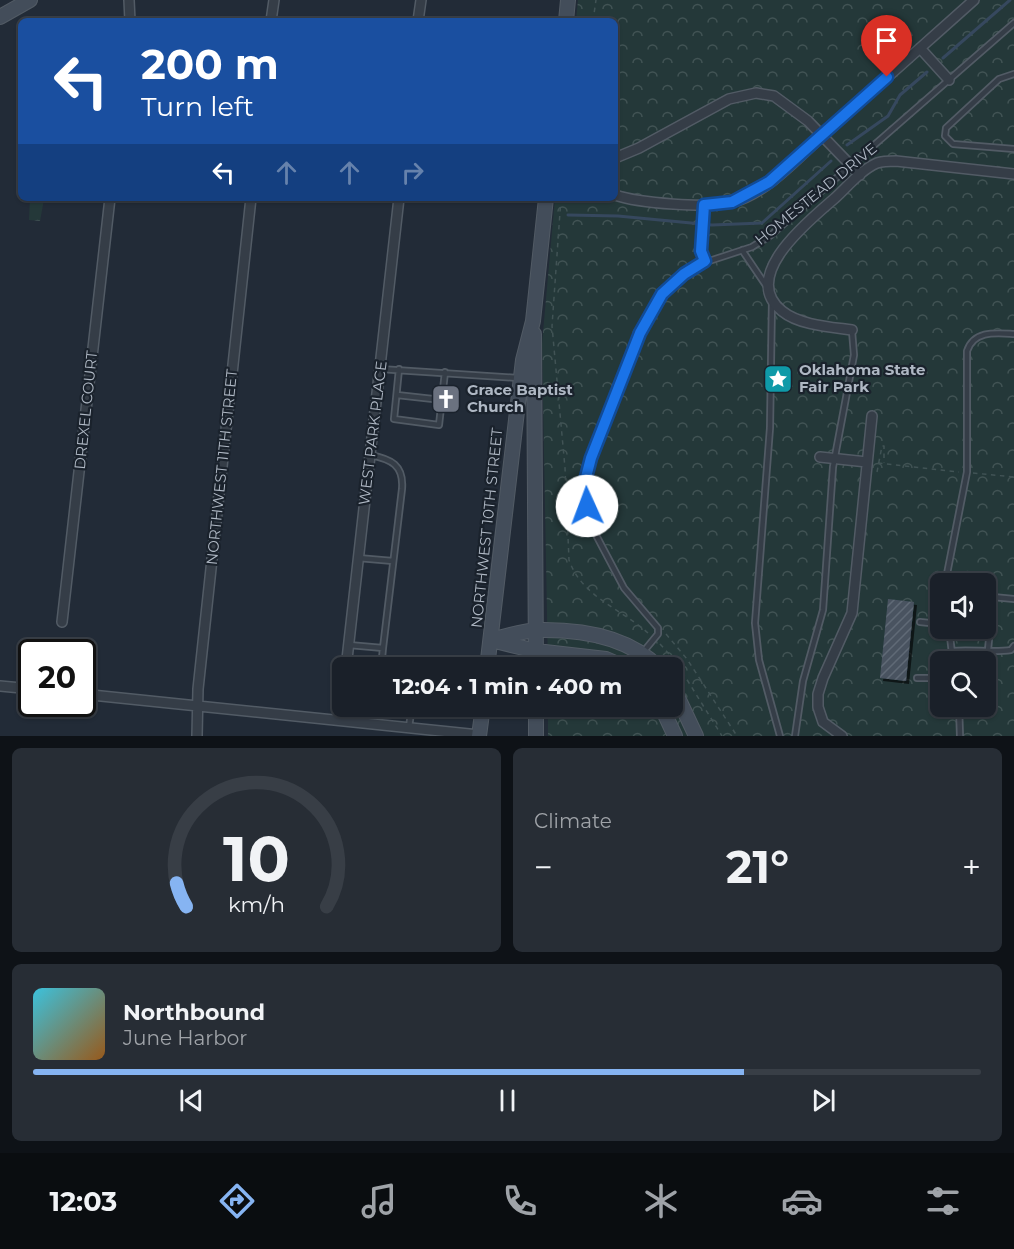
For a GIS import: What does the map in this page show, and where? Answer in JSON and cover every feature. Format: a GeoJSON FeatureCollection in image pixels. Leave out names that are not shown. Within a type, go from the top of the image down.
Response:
{"type":"FeatureCollection","features":[{"type":"Feature","properties":{"kind":"main road"},"geometry":{"type":"LineString","coordinates":[[0,17],[30,0]]}},
{"type":"Feature","properties":{"kind":"main road"},"geometry":{"type":"LineString","coordinates":[[566,18],[568,0]]}},
{"type":"Feature","properties":{"kind":"main road","name":"NORTHWEST 10TH STREET"},"geometry":{"type":"LineString","coordinates":[[489,657],[521,378],[533,321],[546,201]]}},
{"type":"Feature","properties":{"kind":"main road","name":"NORTHWEST 10TH STREET"},"geometry":{"type":"LineString","coordinates":[[533,321],[536,359],[536,657]]}},
{"type":"Feature","properties":{"kind":"main road"},"geometry":{"type":"LineString","coordinates":[[491,639],[536,630],[616,639],[643,652],[648,657]]}},
{"type":"Feature","properties":{"kind":"main road"},"geometry":{"type":"LineString","coordinates":[[491,639],[536,651],[597,657]]}},
{"type":"Feature","properties":{"kind":"main road"},"geometry":{"type":"LineString","coordinates":[[683,708],[696,736]]}},
{"type":"Feature","properties":{"kind":"main road"},"geometry":{"type":"LineString","coordinates":[[479,735],[481,717]]}},
{"type":"Feature","properties":{"kind":"main road"},"geometry":{"type":"LineString","coordinates":[[536,717],[536,736]]}},
{"type":"Feature","properties":{"kind":"main road"},"geometry":{"type":"LineString","coordinates":[[666,717],[675,736]]}},
{"type":"Feature","properties":{"kind":"street"},"geometry":{"type":"LineString","coordinates":[[129,0],[130,18]]}},
{"type":"Feature","properties":{"kind":"street"},"geometry":{"type":"LineString","coordinates":[[271,18],[274,0]]}},
{"type":"Feature","properties":{"kind":"street"},"geometry":{"type":"LineString","coordinates":[[418,18],[421,0]]}},
{"type":"Feature","properties":{"kind":"street"},"geometry":{"type":"LineString","coordinates":[[618,196],[639,200],[704,205],[732,202],[752,193],[823,135],[974,0]]}},
{"type":"Feature","properties":{"kind":"street"},"geometry":{"type":"LineString","coordinates":[[920,48],[949,80]]}},
{"type":"Feature","properties":{"kind":"street"},"geometry":{"type":"LineString","coordinates":[[618,157],[648,144],[729,99],[747,94],[765,94],[784,102],[823,135],[860,175]]}},
{"type":"Feature","properties":{"kind":"street"},"geometry":{"type":"LineString","coordinates":[[852,330],[813,323],[783,312],[771,295],[771,271],[787,242],[860,175],[877,163],[896,161],[1014,174]]}},
{"type":"Feature","properties":{"kind":"street","name":"DREXEL COURT"},"geometry":{"type":"LineString","coordinates":[[62,622],[110,201]]}},
{"type":"Feature","properties":{"kind":"street","name":"NORTHWEST 11TH STREET"},"geometry":{"type":"LineString","coordinates":[[197,736],[198,688],[251,201]]}},
{"type":"Feature","properties":{"kind":"street","name":"WEST PARK PLACE"},"geometry":{"type":"LineString","coordinates":[[347,657],[399,201]]}},
{"type":"Feature","properties":{"kind":"street"},"geometry":{"type":"LineString","coordinates":[[704,205],[701,251],[705,261]]}},
{"type":"Feature","properties":{"kind":"street"},"geometry":{"type":"LineString","coordinates":[[842,736],[823,722],[818,707],[818,694],[852,613],[874,463],[872,416]]}},
{"type":"Feature","properties":{"kind":"street"},"geometry":{"type":"LineString","coordinates":[[820,457],[874,463]]}},
{"type":"Feature","properties":{"kind":"street"},"geometry":{"type":"LineString","coordinates":[[0,686],[18,688]]}},
{"type":"Feature","properties":{"kind":"street"},"geometry":{"type":"LineString","coordinates":[[96,695],[479,735]]}},
{"type":"Feature","properties":{"kind":"lane","name":"HOMESTEAD DRIVE"},"geometry":{"type":"LineString","coordinates":[[658,631],[657,625],[624,588],[606,559],[587,506],[585,481],[591,458],[622,375],[651,311],[673,282],[705,261],[742,250],[771,235],[852,167],[1014,23]]}},
{"type":"Feature","properties":{"kind":"lane"},"geometry":{"type":"LineString","coordinates":[[1014,74],[999,80],[946,128],[945,136],[953,144],[1014,149]]}},
{"type":"Feature","properties":{"kind":"lane"},"geometry":{"type":"LineString","coordinates":[[742,250],[771,295],[770,428],[755,623],[759,660],[780,736]]}},
{"type":"Feature","properties":{"kind":"lane"},"geometry":{"type":"LineString","coordinates":[[795,736],[803,681],[823,610],[834,458],[854,354],[852,330]]}},
{"type":"Feature","properties":{"kind":"lane"},"geometry":{"type":"LineString","coordinates":[[947,573],[967,472],[967,351],[969,344],[980,335],[1014,334]]}},
{"type":"Feature","properties":{"kind":"lane"},"geometry":{"type":"LineString","coordinates":[[380,369],[521,378]]}},
{"type":"Feature","properties":{"kind":"lane"},"geometry":{"type":"LineString","coordinates":[[399,369],[394,420],[439,425],[445,372]]}},
{"type":"Feature","properties":{"kind":"lane"},"geometry":{"type":"LineString","coordinates":[[397,395],[441,400]]}},
{"type":"Feature","properties":{"kind":"lane"},"geometry":{"type":"LineString","coordinates":[[370,455],[393,462],[402,474],[382,657]]}},
{"type":"Feature","properties":{"kind":"lane"},"geometry":{"type":"LineString","coordinates":[[358,558],[393,561]]}},
{"type":"Feature","properties":{"kind":"lane"},"geometry":{"type":"LineString","coordinates":[[988,650],[993,597],[1014,599]]}},
{"type":"Feature","properties":{"kind":"lane"},"geometry":{"type":"LineString","coordinates":[[920,622],[930,623]]}},
{"type":"Feature","properties":{"kind":"lane"},"geometry":{"type":"LineString","coordinates":[[639,657],[658,631]]}},
{"type":"Feature","properties":{"kind":"lane"},"geometry":{"type":"LineString","coordinates":[[950,639],[952,651],[1003,651],[1011,650],[1014,646]]}},
{"type":"Feature","properties":{"kind":"lane"},"geometry":{"type":"LineString","coordinates":[[349,645],[383,648]]}},
{"type":"Feature","properties":{"kind":"lane"},"geometry":{"type":"LineString","coordinates":[[917,678],[930,678]]}},
{"type":"Feature","properties":{"kind":"lane"},"geometry":{"type":"LineString","coordinates":[[409,727],[410,717]]}},
{"type":"Feature","properties":{"kind":"lane"},"geometry":{"type":"LineString","coordinates":[[959,717],[960,736]]}},
{"type":"Feature","properties":{"kind":"path"},"geometry":{"type":"LineString","coordinates":[[593,18],[596,0]]}},
{"type":"Feature","properties":{"kind":"path"},"geometry":{"type":"LineString","coordinates":[[561,201],[552,326],[565,468],[568,560],[573,571],[590,592],[645,630]]}},
{"type":"Feature","properties":{"kind":"path"},"geometry":{"type":"LineString","coordinates":[[876,473],[874,463],[882,446],[884,446],[884,464]]}},
{"type":"Feature","properties":{"kind":"path"},"geometry":{"type":"LineString","coordinates":[[874,463],[1014,477]]}},
{"type":"Feature","properties":{"kind":"path"},"geometry":{"type":"LineString","coordinates":[[658,631],[666,634],[687,660],[737,736]]}},
{"type":"Feature","properties":{"kind":"path"},"geometry":{"type":"LineString","coordinates":[[665,649],[689,681],[722,736]]}},
{"type":"Feature","properties":{"kind":"green space","name":"Oklahoma State Fair Park"},"geometry":{"type":"Polygon","coordinates":[[[578,0],[1014,0],[1014,736],[548,736],[548,717],[683,717],[683,657],[548,657],[542,344],[555,201],[618,201],[618,18],[576,18],[578,0]]]}},
{"type":"Feature","properties":{"kind":"green space"},"geometry":{"type":"Polygon","coordinates":[[[30,201],[44,201],[40,221],[29,220],[30,201]]]}},
{"type":"Feature","properties":{"kind":"building"},"geometry":{"type":"Polygon","coordinates":[[[888,599],[914,602],[906,681],[880,678],[888,599]]]}},
{"type":"Feature","properties":{"kind":"waterway"},"geometry":{"type":"LineString","coordinates":[[943,58],[1010,0]]}},
{"type":"Feature","properties":{"kind":"waterway"},"geometry":{"type":"LineString","coordinates":[[847,145],[888,116],[900,95],[927,72]]}},
{"type":"Feature","properties":{"kind":"waterway"},"geometry":{"type":"LineString","coordinates":[[568,215],[618,216],[712,225],[762,223],[831,161]]}},
{"type":"Feature","properties":{"kind":"place","name":"Oklahoma State Fair Park"},"geometry":{"type":"Point","coordinates":[778,379]}},
{"type":"Feature","properties":{"kind":"place","name":"Grace Baptist Church"},"geometry":{"type":"Point","coordinates":[446,399]}},
{"type":"Feature","properties":{"kind":"route"},"geometry":{"type":"LineString","coordinates":[[587,506],[585,481],[591,458],[640,333],[662,294],[673,282],[705,261],[701,254],[704,205],[741,199],[769,182],[887,77]]}}]}
